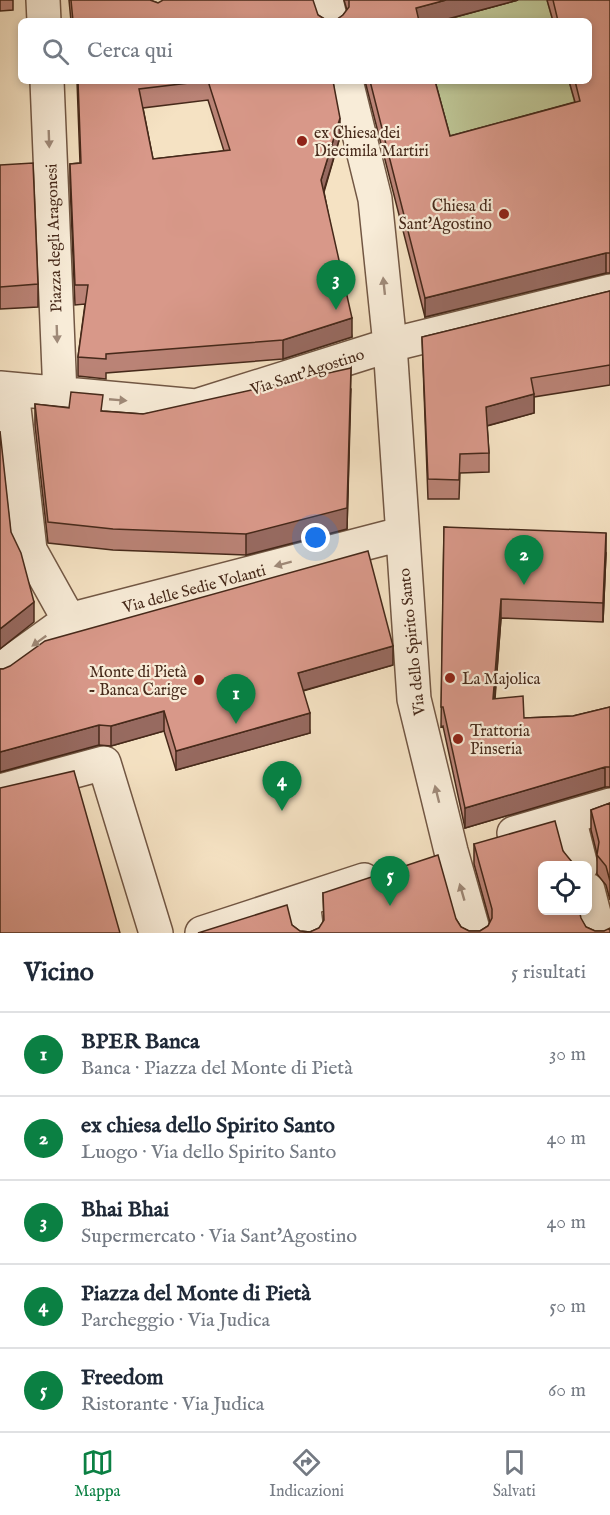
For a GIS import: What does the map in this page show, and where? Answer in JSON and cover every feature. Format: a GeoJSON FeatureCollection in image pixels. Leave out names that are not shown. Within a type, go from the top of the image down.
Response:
{"type":"FeatureCollection","features":[{"type":"Feature","properties":{"kind":"street"},"geometry":{"type":"LineString","coordinates":[[43,0],[44,18]]}},
{"type":"Feature","properties":{"kind":"street"},"geometry":{"type":"LineString","coordinates":[[326,0],[330,18]]}},
{"type":"Feature","properties":{"kind":"street","name":"Piazza degli Aragonesi"},"geometry":{"type":"LineString","coordinates":[[47,84],[60,395]]}},
{"type":"Feature","properties":{"kind":"street","name":"Via dello Spirito Santo"},"geometry":{"type":"LineString","coordinates":[[347,84],[375,199],[390,345],[401,534],[414,699],[451,851],[474,933]]}},
{"type":"Feature","properties":{"kind":"street","name":"Via Sant'Agostino"},"geometry":{"type":"LineString","coordinates":[[6,389],[196,406],[390,345],[610,291]]}},
{"type":"Feature","properties":{"kind":"street"},"geometry":{"type":"LineString","coordinates":[[6,389],[30,550],[69,620]]}},
{"type":"Feature","properties":{"kind":"street","name":"Via delle Sedie Volanti"},"geometry":{"type":"LineString","coordinates":[[0,670],[69,620],[401,534]]}},
{"type":"Feature","properties":{"kind":"street"},"geometry":{"type":"LineString","coordinates":[[0,791],[104,763],[156,933]]}},
{"type":"Feature","properties":{"kind":"street"},"geometry":{"type":"LineString","coordinates":[[419,862],[610,805]]}},
{"type":"Feature","properties":{"kind":"street"},"geometry":{"type":"LineString","coordinates":[[569,818],[580,861]]}},
{"type":"Feature","properties":{"kind":"street"},"geometry":{"type":"LineString","coordinates":[[202,933],[387,872]]}},
{"type":"Feature","properties":{"kind":"street"},"geometry":{"type":"LineString","coordinates":[[303,901],[307,933]]}},
{"type":"Feature","properties":{"kind":"street"},"geometry":{"type":"LineString","coordinates":[[592,906],[599,933]]}},
{"type":"Feature","properties":{"kind":"green space"},"geometry":{"type":"Polygon","coordinates":[[[518,0],[547,0],[552,18],[452,18],[518,0]]]}},
{"type":"Feature","properties":{"kind":"green space"},"geometry":{"type":"Polygon","coordinates":[[[431,84],[570,84],[580,121],[450,155],[431,84]]]}},
{"type":"Feature","properties":{"kind":"building"},"geometry":{"type":"Polygon","coordinates":[[[71,0],[150,0],[158,3],[163,0],[313,0],[318,15],[323,18],[73,18],[71,0]]]}},
{"type":"Feature","properties":{"kind":"building"},"geometry":{"type":"Polygon","coordinates":[[[349,0],[446,0],[416,8],[418,18],[339,18],[349,7],[349,0]]]}},
{"type":"Feature","properties":{"kind":"building"},"geometry":{"type":"Polygon","coordinates":[[[553,0],[610,0],[610,253],[425,298],[371,84],[436,84],[450,136],[580,101],[576,84],[592,84],[592,18],[557,18],[553,0]]]}},
{"type":"Feature","properties":{"kind":"building"},"geometry":{"type":"Polygon","coordinates":[[[78,84],[181,84],[139,89],[153,159],[230,150],[209,84],[334,84],[340,118],[321,180],[352,318],[283,340],[106,354],[106,359],[78,357],[88,285],[75,285],[70,164],[81,163],[78,84]]]}},
{"type":"Feature","properties":{"kind":"building"},"geometry":{"type":"Polygon","coordinates":[[[33,163],[38,284],[0,287],[0,165],[33,163]]]}},
{"type":"Feature","properties":{"kind":"building"},"geometry":{"type":"Polygon","coordinates":[[[610,291],[610,365],[531,378],[534,394],[486,407],[489,453],[460,454],[459,480],[428,479],[422,337],[610,291]]]}},
{"type":"Feature","properties":{"kind":"building"},"geometry":{"type":"Polygon","coordinates":[[[351,368],[347,508],[246,534],[113,529],[48,522],[35,404],[69,408],[71,392],[103,395],[101,411],[143,414],[351,368]]]}},
{"type":"Feature","properties":{"kind":"building"},"geometry":{"type":"Polygon","coordinates":[[[0,431],[11,532],[21,553],[34,602],[0,629],[0,431]]]}},
{"type":"Feature","properties":{"kind":"building"},"geometry":{"type":"Polygon","coordinates":[[[444,527],[606,533],[603,603],[501,599],[493,699],[523,696],[524,718],[573,716],[610,707],[610,767],[465,808],[443,707],[441,707],[444,527]]]}},
{"type":"Feature","properties":{"kind":"building","name":"Monte di Pietà - Banca Carige"},"geometry":{"type":"Polygon","coordinates":[[[368,551],[393,646],[298,673],[310,713],[176,751],[164,711],[111,726],[99,725],[0,752],[0,669],[10,666],[45,641],[368,551]]]}},
{"type":"Feature","properties":{"kind":"building"},"geometry":{"type":"Polygon","coordinates":[[[74,771],[120,933],[0,933],[0,788],[74,771]]]}},
{"type":"Feature","properties":{"kind":"building"},"geometry":{"type":"Polygon","coordinates":[[[610,803],[610,881],[606,866],[597,855],[599,842],[591,810],[610,803]]]}},
{"type":"Feature","properties":{"kind":"building"},"geometry":{"type":"Polygon","coordinates":[[[555,821],[563,851],[571,861],[538,861],[538,915],[580,915],[586,927],[595,931],[610,928],[610,933],[198,933],[287,905],[292,925],[300,931],[310,932],[319,928],[324,920],[323,893],[438,855],[456,919],[461,927],[469,931],[480,931],[488,926],[492,918],[492,909],[474,844],[555,821]]]}},
{"type":"Feature","properties":{"kind":"place","name":"ex Chiesa dei Diecimila Martiri"},"geometry":{"type":"Point","coordinates":[302,141]}},
{"type":"Feature","properties":{"kind":"place","name":"Chiesa di Sant'Agostino"},"geometry":{"type":"Point","coordinates":[504,214]}},
{"type":"Feature","properties":{"kind":"place","name":"Bhai Bhai"},"geometry":{"type":"Point","coordinates":[336,310]}},
{"type":"Feature","properties":{"kind":"place","name":"ex chiesa dello Spirito Santo"},"geometry":{"type":"Point","coordinates":[524,585]}},
{"type":"Feature","properties":{"kind":"place","name":"La Majolica"},"geometry":{"type":"Point","coordinates":[450,678]}},
{"type":"Feature","properties":{"kind":"place","name":"Monte di Pietà - Banca Carige"},"geometry":{"type":"Point","coordinates":[199,680]}},
{"type":"Feature","properties":{"kind":"place","name":"BPER Banca"},"geometry":{"type":"Point","coordinates":[236,724]}},
{"type":"Feature","properties":{"kind":"place","name":"Trattoria Pinseria"},"geometry":{"type":"Point","coordinates":[458,739]}},
{"type":"Feature","properties":{"kind":"place","name":"Piazza del Monte di Pietà"},"geometry":{"type":"Point","coordinates":[282,811]}},
{"type":"Feature","properties":{"kind":"place","name":"Freedom"},"geometry":{"type":"Point","coordinates":[390,906]}}]}
